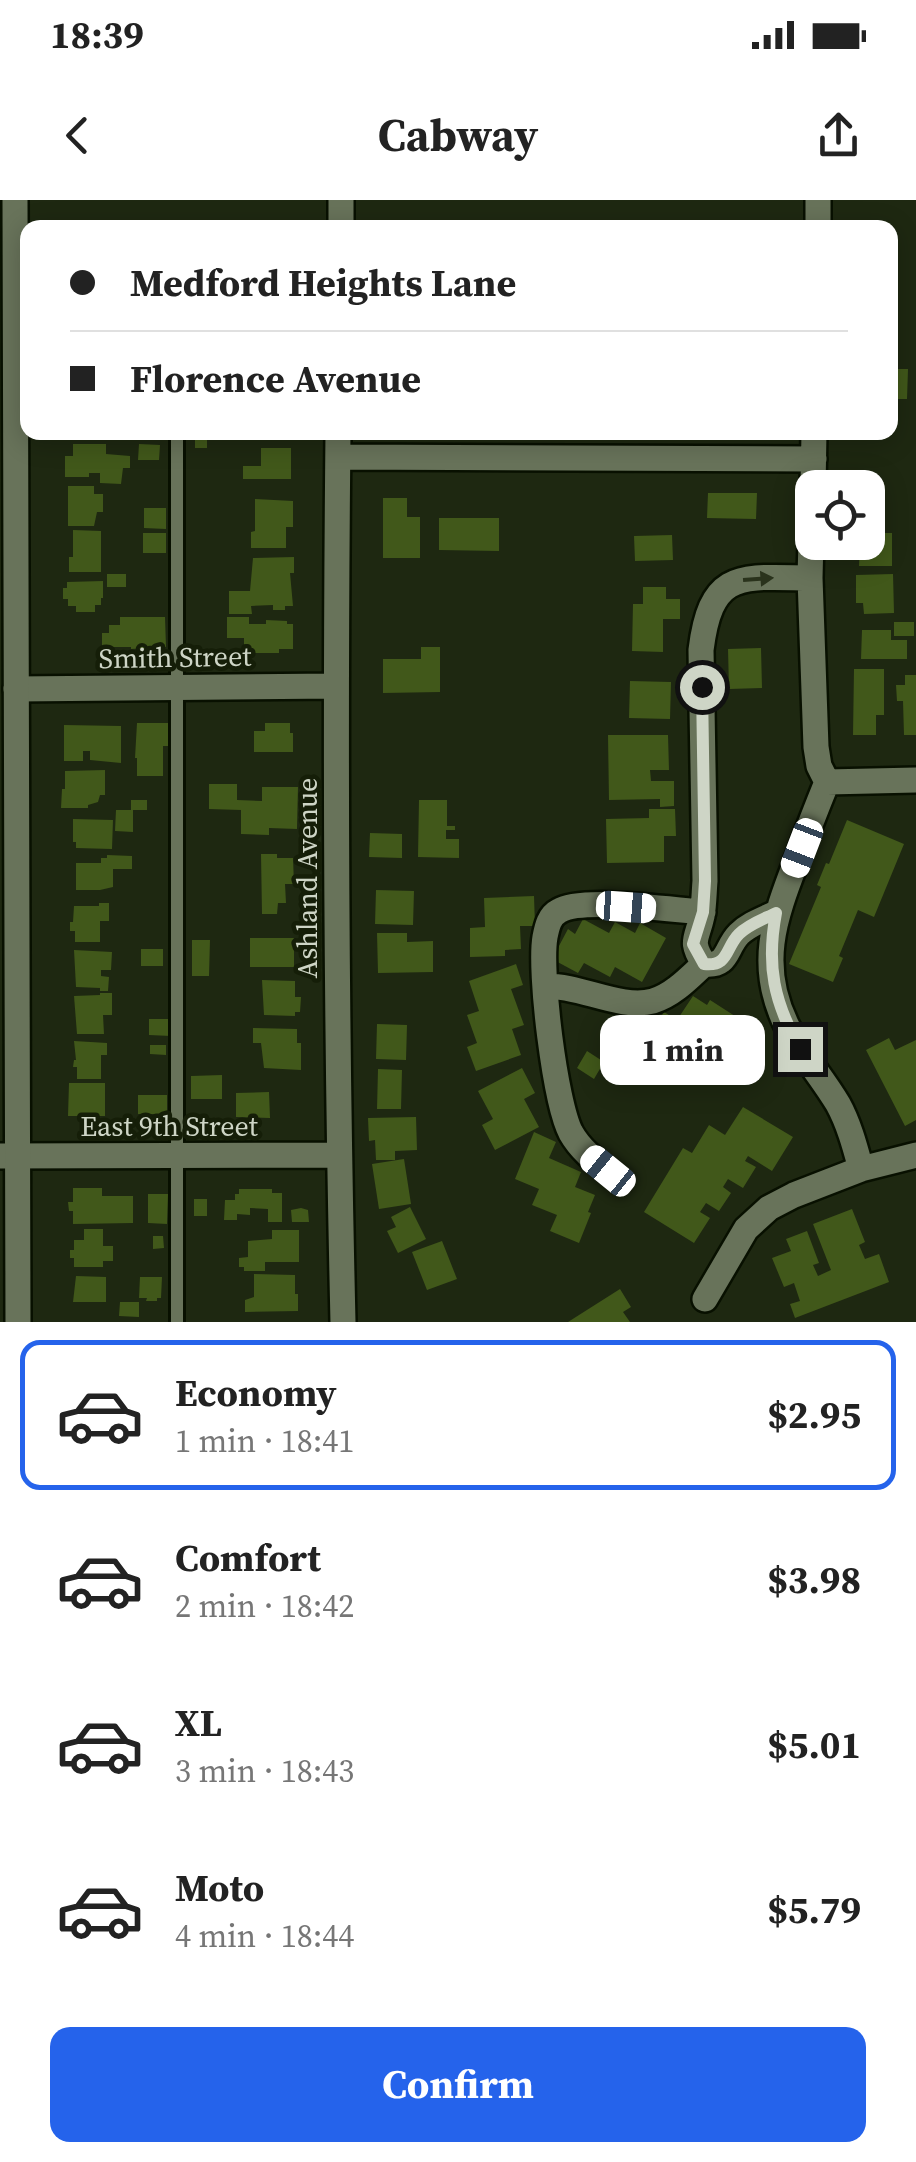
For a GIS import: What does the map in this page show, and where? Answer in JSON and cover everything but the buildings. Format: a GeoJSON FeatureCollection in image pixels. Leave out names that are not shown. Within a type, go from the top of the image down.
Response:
{"type":"FeatureCollection","features":[{"type":"Feature","properties":{"kind":"street"},"geometry":{"type":"LineString","coordinates":[[14,200],[20,318]]}},
{"type":"Feature","properties":{"kind":"street"},"geometry":{"type":"LineString","coordinates":[[18,1322],[9,1156],[20,408]]}},
{"type":"Feature","properties":{"kind":"street"},"geometry":{"type":"LineString","coordinates":[[814,440],[814,470]]}},
{"type":"Feature","properties":{"kind":"street"},"geometry":{"type":"LineString","coordinates":[[338,445],[814,459]]}},
{"type":"Feature","properties":{"kind":"street","name":"Ashland Avenue"},"geometry":{"type":"LineString","coordinates":[[338,445],[335,686],[343,1322]]}},
{"type":"Feature","properties":{"kind":"street"},"geometry":{"type":"LineString","coordinates":[[810,560],[816,747],[827,782],[776,913],[770,950],[778,1005],[800,1049],[838,1104],[862,1169]]}},
{"type":"Feature","properties":{"kind":"street"},"geometry":{"type":"LineString","coordinates":[[704,964],[693,944],[703,912],[705,881],[701,650],[704,622],[713,600],[727,586],[751,577],[810,578]]}},
{"type":"Feature","properties":{"kind":"street","name":"Smith Street"},"geometry":{"type":"LineString","coordinates":[[16,689],[335,686]]}},
{"type":"Feature","properties":{"kind":"street"},"geometry":{"type":"LineString","coordinates":[[827,782],[916,780]]}},
{"type":"Feature","properties":{"kind":"street"},"geometry":{"type":"LineString","coordinates":[[608,1171],[585,1153],[564,1115],[545,986],[544,940],[549,920],[558,911],[588,905],[703,912]]}},
{"type":"Feature","properties":{"kind":"street"},"geometry":{"type":"LineString","coordinates":[[545,986],[573,988],[639,1003],[655,1000],[672,992],[704,964],[722,961],[744,930],[776,913]]}},
{"type":"Feature","properties":{"kind":"street","name":"East 9th Street"},"geometry":{"type":"LineString","coordinates":[[9,1156],[339,1155]]}},
{"type":"Feature","properties":{"kind":"street"},"geometry":{"type":"LineString","coordinates":[[704,1299],[746,1230],[769,1208],[862,1169],[916,1155]]}},
{"type":"Feature","properties":{"kind":"lane"},"geometry":{"type":"LineString","coordinates":[[177,440],[177,1322]]}},
{"type":"Feature","properties":{"kind":"route"},"geometry":{"type":"LineString","coordinates":[[702,687],[705,881],[703,912],[693,944],[704,964],[712,965],[722,961],[744,930],[776,913],[770,950],[778,1005],[800,1049]]}}]}
